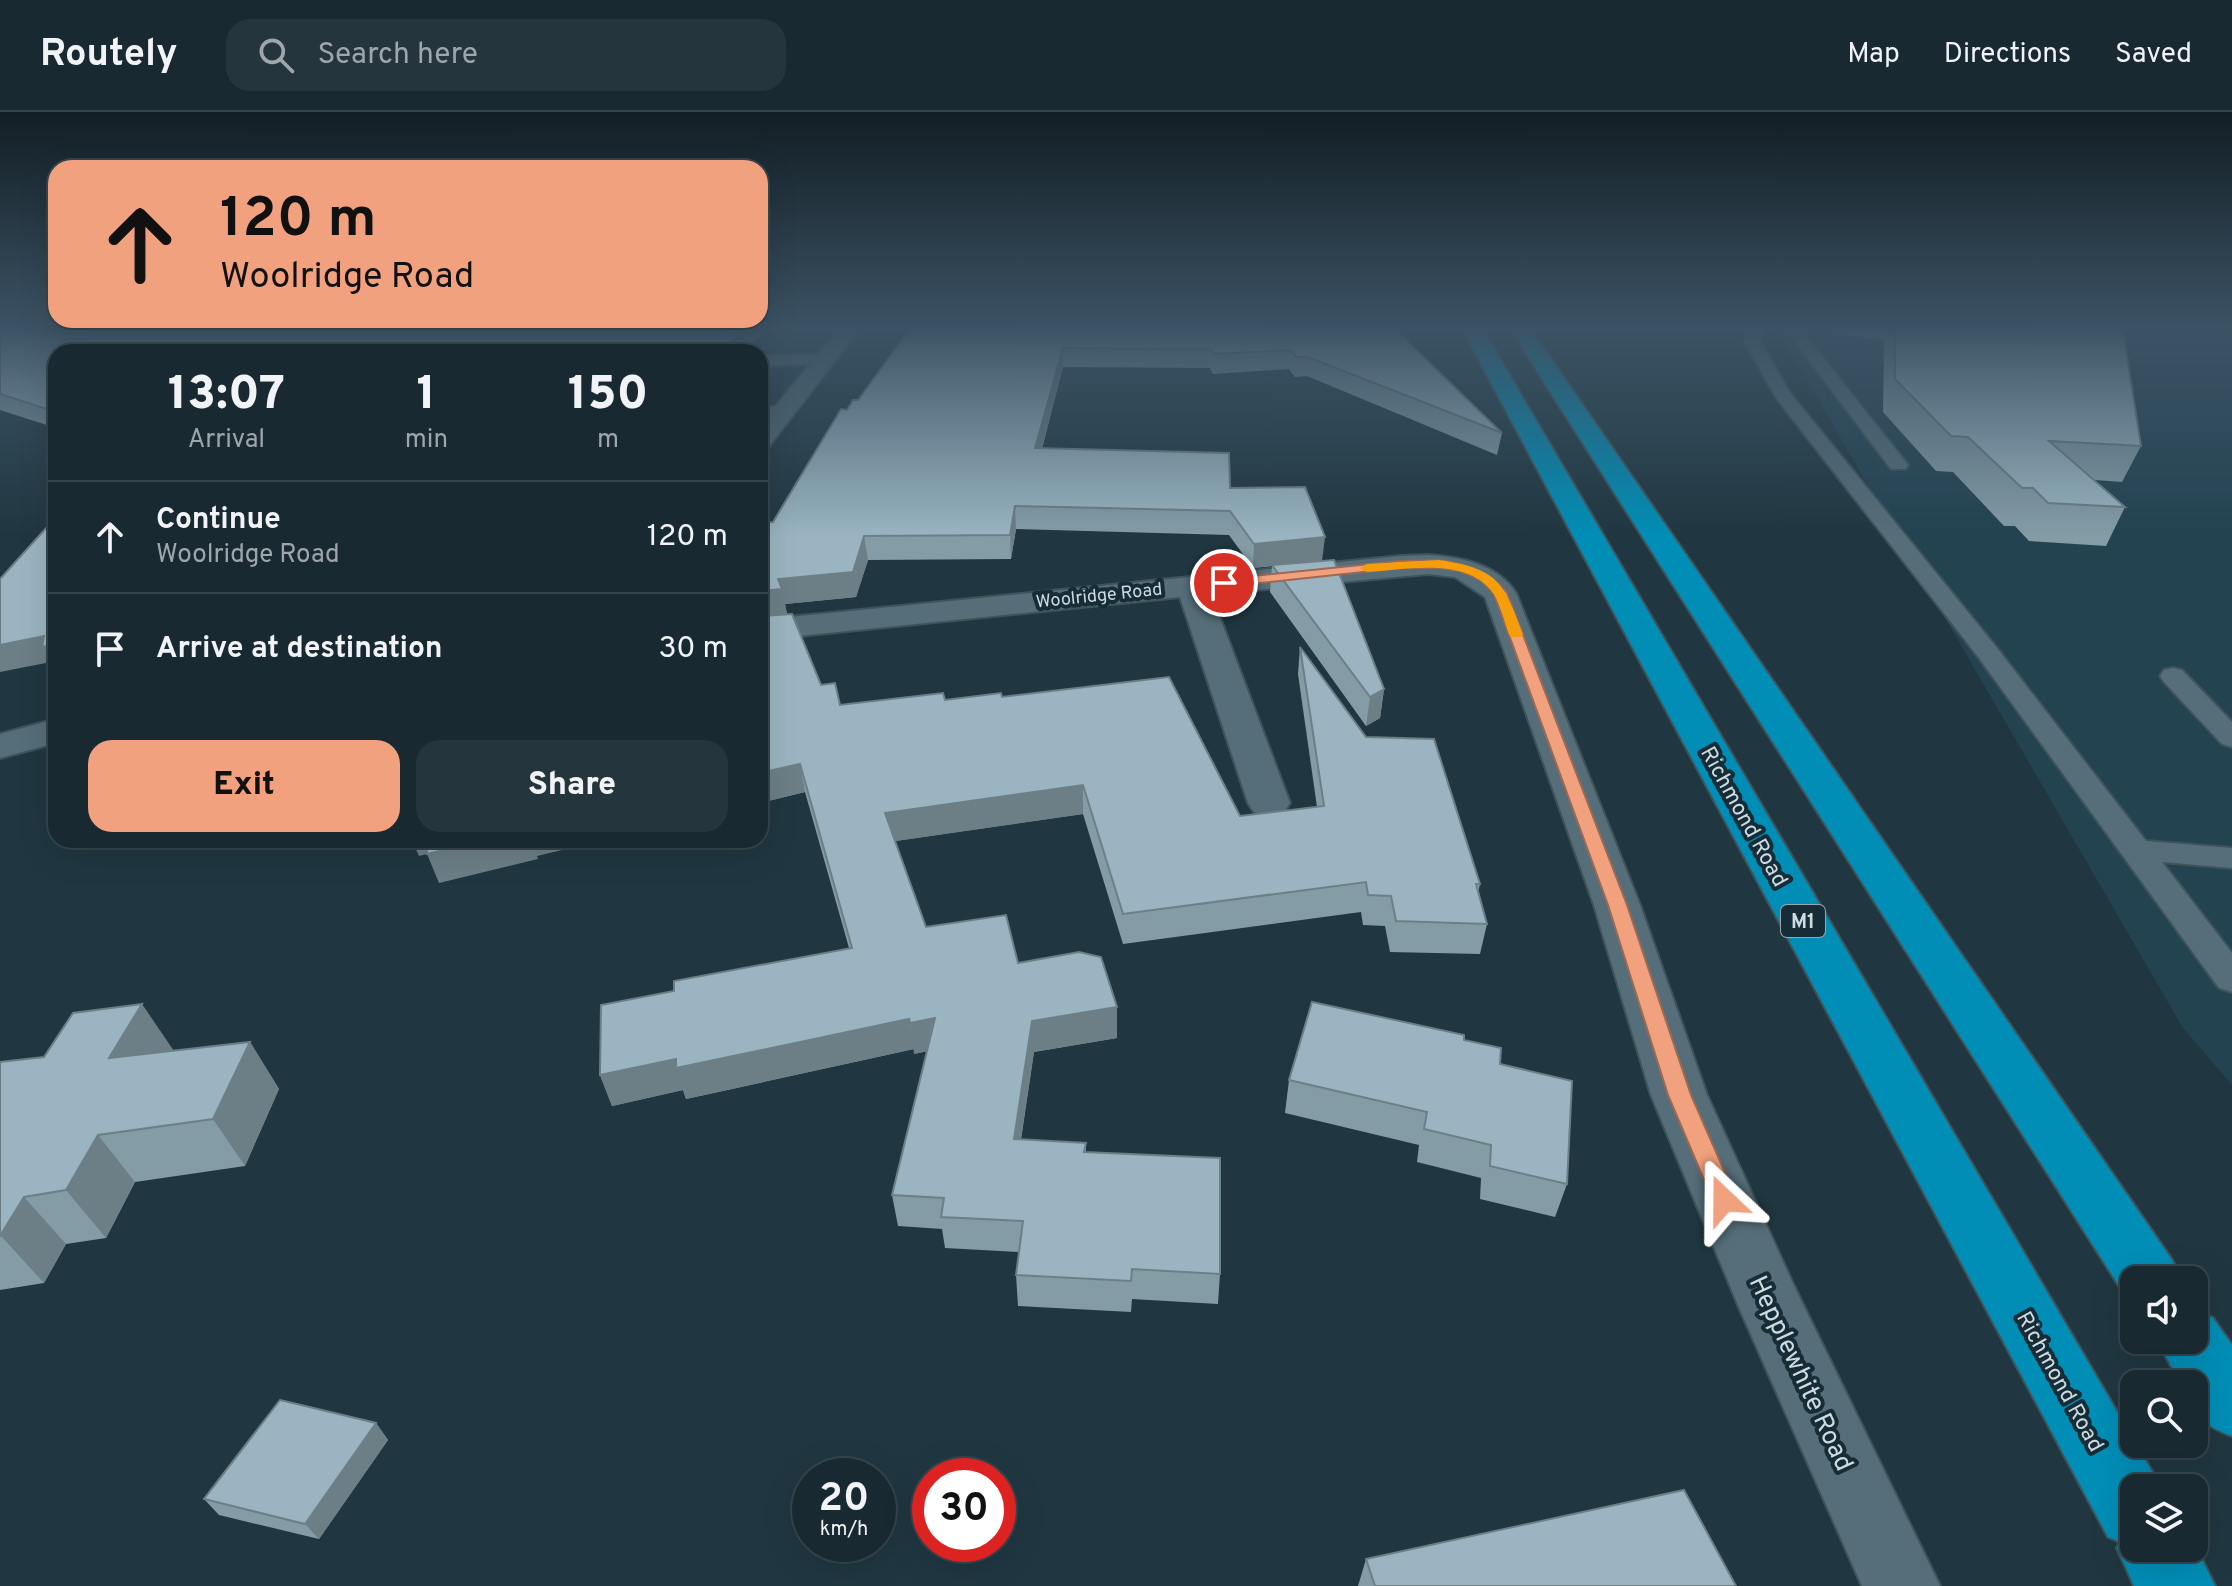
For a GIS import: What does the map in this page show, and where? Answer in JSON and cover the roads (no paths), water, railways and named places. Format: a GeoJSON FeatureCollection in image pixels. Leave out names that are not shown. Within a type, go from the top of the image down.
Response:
{"type":"FeatureCollection","features":[{"type":"Feature","properties":{"kind":"highway","name":"Richmond Road"},"geometry":{"type":"LineString","coordinates":[[1511,399],[2120,1486]]}},
{"type":"Feature","properties":{"kind":"highway"},"geometry":{"type":"LineString","coordinates":[[1567,399],[2141,1266]]}},
{"type":"Feature","properties":{"kind":"highway"},"geometry":{"type":"LineString","coordinates":[[2199,1354],[2232,1403]]}},
{"type":"Feature","properties":{"kind":"highway"},"geometry":{"type":"LineString","coordinates":[[2163,1562],[2176,1586]]}},
{"type":"Feature","properties":{"kind":"street","name":"Woolridge Road"},"geometry":{"type":"LineString","coordinates":[[768,629],[1400,565],[1439,564]]}},
{"type":"Feature","properties":{"kind":"street","name":"Hepplewhite Road"},"geometry":{"type":"LineString","coordinates":[[1439,564],[1463,568],[1486,578],[1500,593],[1617,905],[1679,1095],[1770,1305],[1901,1586]]}},
{"type":"Feature","properties":{"kind":"street"},"geometry":{"type":"LineString","coordinates":[[1192,586],[1269,803]]}},
{"type":"Feature","properties":{"kind":"street"},"geometry":{"type":"LineString","coordinates":[[0,746],[48,733]]}},
{"type":"Feature","properties":{"kind":"lane"},"geometry":{"type":"LineString","coordinates":[[1786,399],[1988,653],[2232,979]]}},
{"type":"Feature","properties":{"kind":"lane"},"geometry":{"type":"LineString","coordinates":[[1847,399],[1898,465]]}},
{"type":"Feature","properties":{"kind":"lane"},"geometry":{"type":"LineString","coordinates":[[2173,676],[2232,738]]}},
{"type":"Feature","properties":{"kind":"lane"},"geometry":{"type":"LineString","coordinates":[[2137,850],[2232,858]]}}]}
